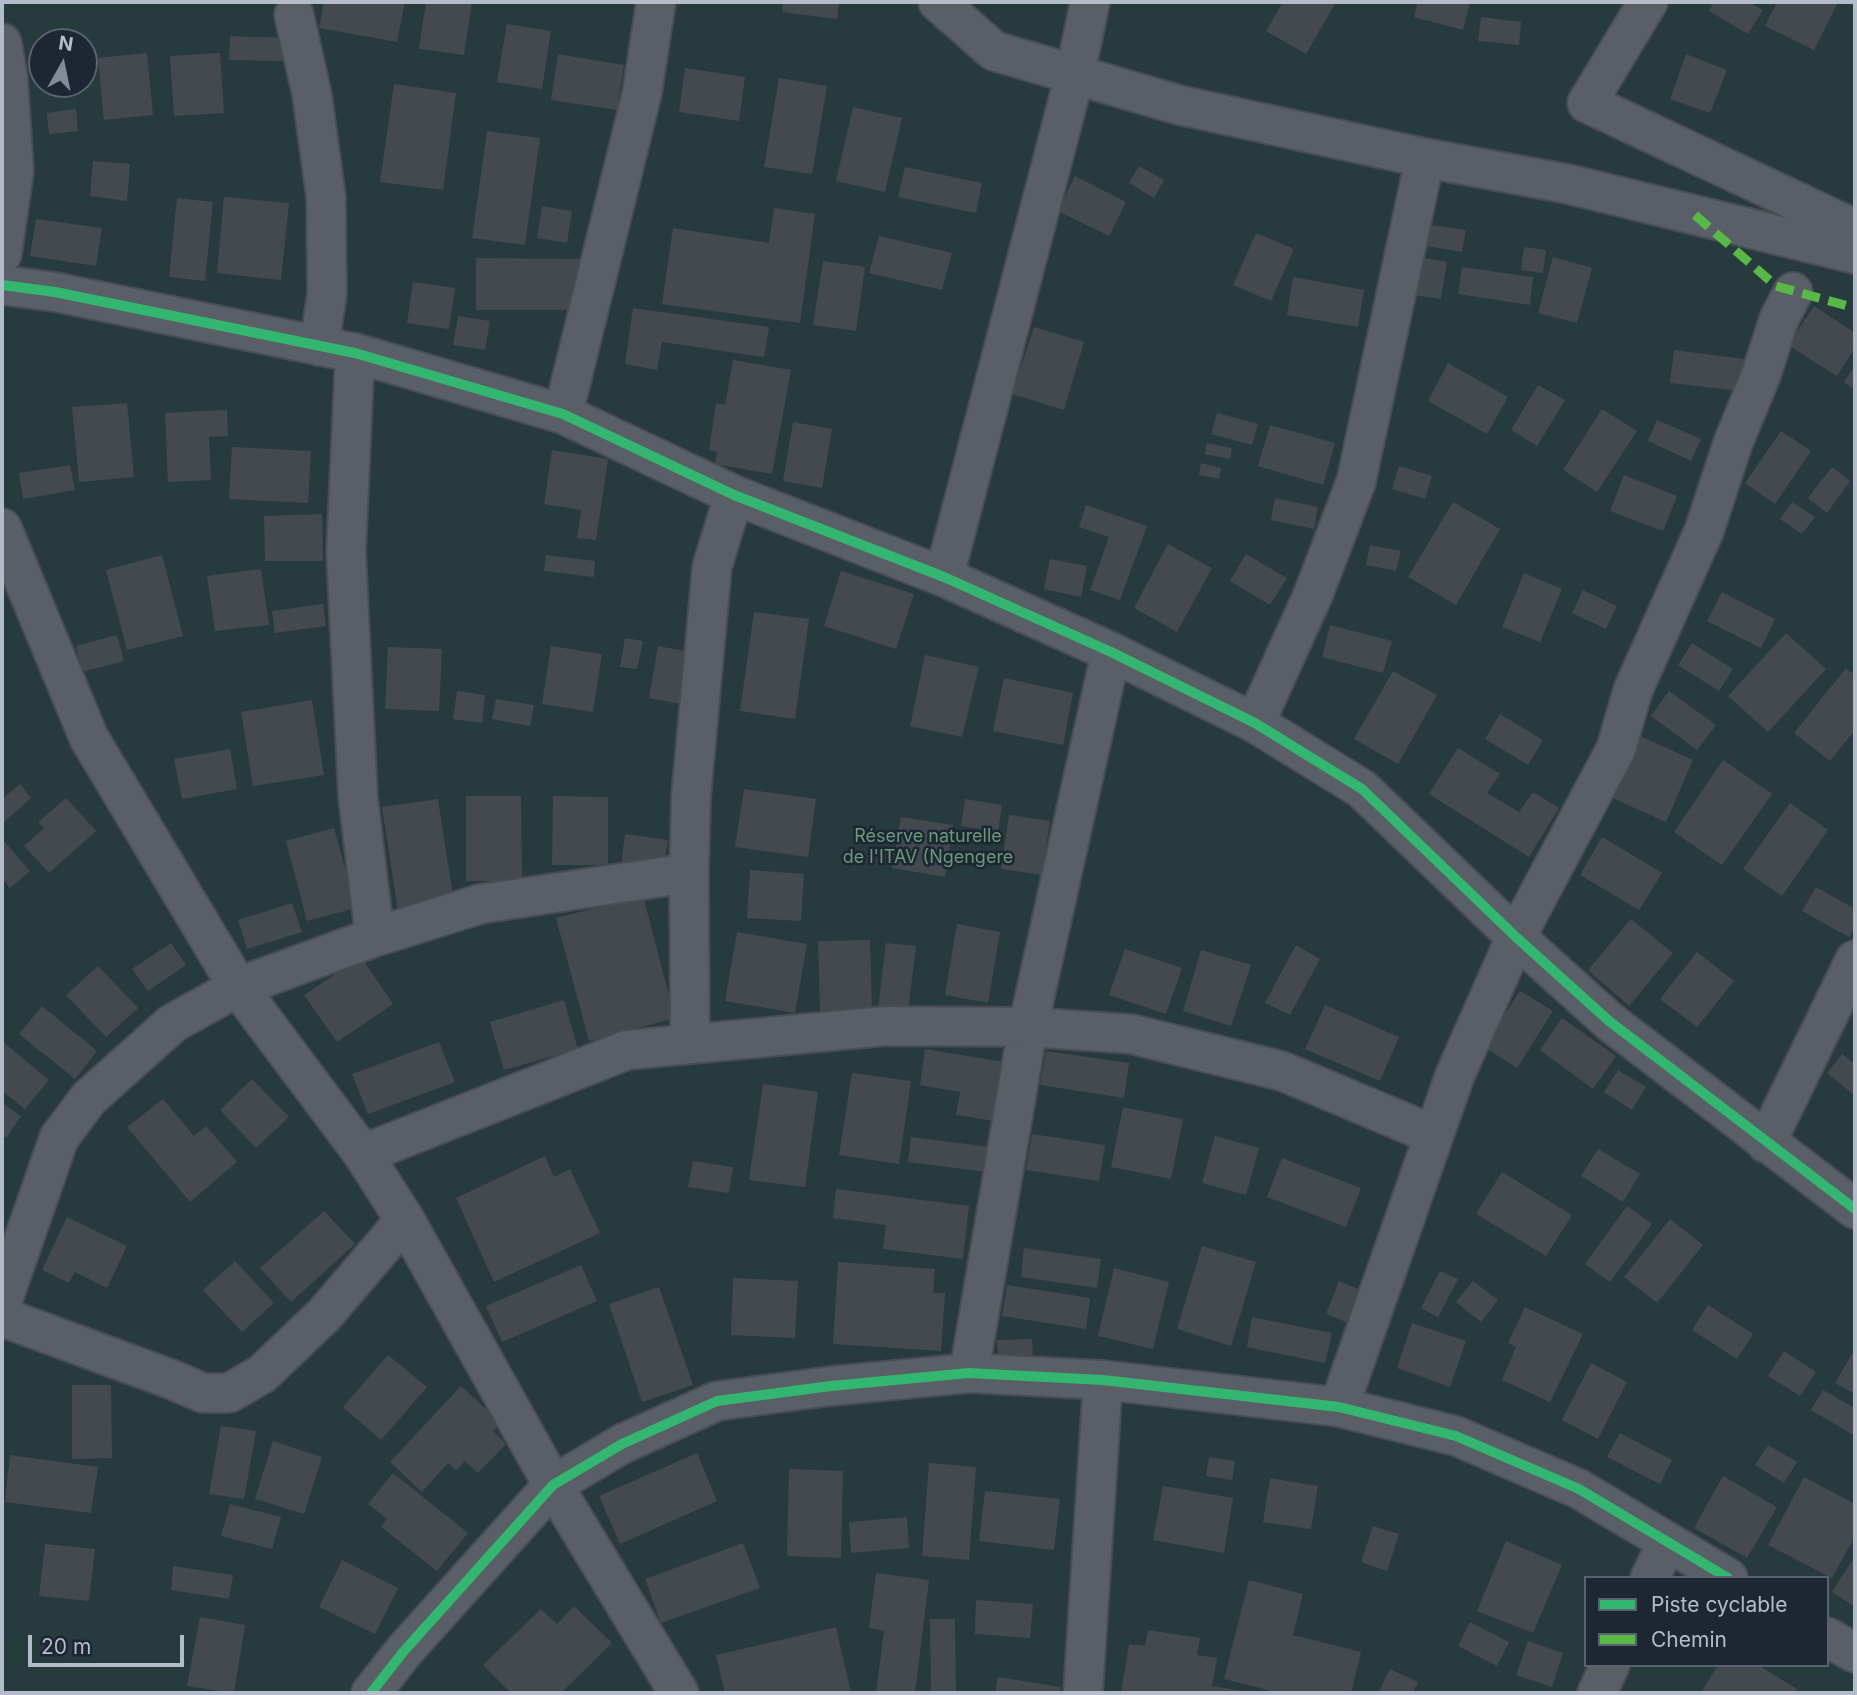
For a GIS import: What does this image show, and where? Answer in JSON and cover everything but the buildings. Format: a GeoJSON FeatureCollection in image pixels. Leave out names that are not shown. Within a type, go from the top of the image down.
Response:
{"type":"FeatureCollection","features":[{"type":"Feature","properties":{"kind":"street"},"geometry":{"type":"LineString","coordinates":[[563,414],[642,93],[656,2]]}},
{"type":"Feature","properties":{"kind":"street"},"geometry":{"type":"LineString","coordinates":[[938,2],[994,51],[1179,105],[1425,158],[1568,184],[1855,254]]}},
{"type":"Feature","properties":{"kind":"street"},"geometry":{"type":"LineString","coordinates":[[944,577],[1074,74],[1090,2]]}},
{"type":"Feature","properties":{"kind":"street"},"geometry":{"type":"LineString","coordinates":[[1648,2],[1587,103],[1855,229]]}},
{"type":"Feature","properties":{"kind":"street"},"geometry":{"type":"LineString","coordinates":[[294,15],[312,95],[326,197],[327,295],[337,349],[358,797],[374,937]]}},
{"type":"Feature","properties":{"kind":"street"},"geometry":{"type":"LineString","coordinates":[[2,43],[8,78],[14,171],[2,254]]}},
{"type":"Feature","properties":{"kind":"street"},"geometry":{"type":"LineString","coordinates":[[1255,723],[1313,595],[1356,482],[1425,158]]}},
{"type":"Feature","properties":{"kind":"street"},"geometry":{"type":"LineString","coordinates":[[2,285],[55,292],[337,349],[563,414],[734,495],[944,577],[1111,652],[1255,723],[1362,789],[1516,937],[1609,1021],[1855,1209]]}},
{"type":"Feature","properties":{"kind":"street"},"geometry":{"type":"LineString","coordinates":[[2,311],[55,292]]}},
{"type":"Feature","properties":{"kind":"street"},"geometry":{"type":"LineString","coordinates":[[1339,1406],[1455,1075],[1516,937],[1616,749],[1633,690],[1704,531],[1733,443],[1761,375],[1779,320],[1793,292]]}},
{"type":"Feature","properties":{"kind":"street"},"geometry":{"type":"LineString","coordinates":[[690,1043],[691,797],[712,567],[734,495]]}},
{"type":"Feature","properties":{"kind":"street"},"geometry":{"type":"LineString","coordinates":[[2,528],[89,738],[238,987],[363,1154],[405,1220],[553,1485],[679,1693]]}},
{"type":"Feature","properties":{"kind":"street"},"geometry":{"type":"LineString","coordinates":[[969,1373],[1028,1027],[1111,652]]}},
{"type":"Feature","properties":{"kind":"street"},"geometry":{"type":"LineString","coordinates":[[2,1302],[59,1138],[89,1098],[173,1023],[238,987],[374,937],[480,904],[689,873]]}},
{"type":"Feature","properties":{"kind":"street"},"geometry":{"type":"LineString","coordinates":[[1766,1143],[1855,960]]}},
{"type":"Feature","properties":{"kind":"street"},"geometry":{"type":"LineString","coordinates":[[363,1154],[627,1050],[886,1026],[1028,1027],[1130,1034],[1282,1071],[1434,1135]]}},
{"type":"Feature","properties":{"kind":"street"},"geometry":{"type":"LineString","coordinates":[[2,1317],[204,1393],[229,1393],[262,1374],[324,1315],[405,1220]]}},
{"type":"Feature","properties":{"kind":"street"},"geometry":{"type":"LineString","coordinates":[[370,1693],[404,1651],[553,1485],[622,1444],[717,1401],[831,1386],[969,1373],[1103,1380],[1339,1406],[1456,1436],[1579,1489],[1725,1576]]}},
{"type":"Feature","properties":{"kind":"street"},"geometry":{"type":"LineString","coordinates":[[1083,1693],[1103,1380]]}},
{"type":"Feature","properties":{"kind":"street"},"geometry":{"type":"LineString","coordinates":[[1651,1576],[1667,1542]]}},
{"type":"Feature","properties":{"kind":"street"},"geometry":{"type":"LineString","coordinates":[[1829,1638],[1855,1653]]}},
{"type":"Feature","properties":{"kind":"street"},"geometry":{"type":"LineString","coordinates":[[1597,1693],[1609,1667]]}},
{"type":"Feature","properties":{"kind":"green space","name":"Réserve naturelle de l'ITAV (Ngengere"},"geometry":{"type":"Polygon","coordinates":[[[2,2],[1855,2],[1855,1693],[2,1693],[2,2]]]}},
{"type":"Feature","properties":{"kind":"marked path"},"geometry":{"type":"LineString","coordinates":[[1695,215],[1776,286],[1855,308]]}},
{"type":"Feature","properties":{"kind":"cycle path"},"geometry":{"type":"LineString","coordinates":[[2,285],[55,292],[355,353],[563,414],[734,495],[944,577],[1111,652],[1255,723],[1362,789],[1516,937],[1609,1021],[1855,1209]]}},
{"type":"Feature","properties":{"kind":"cycle path"},"geometry":{"type":"LineString","coordinates":[[371,1693],[404,1651],[553,1485],[622,1444],[717,1401],[831,1386],[969,1373],[1103,1380],[1339,1407],[1456,1436],[1579,1489],[1725,1576]]}}]}
